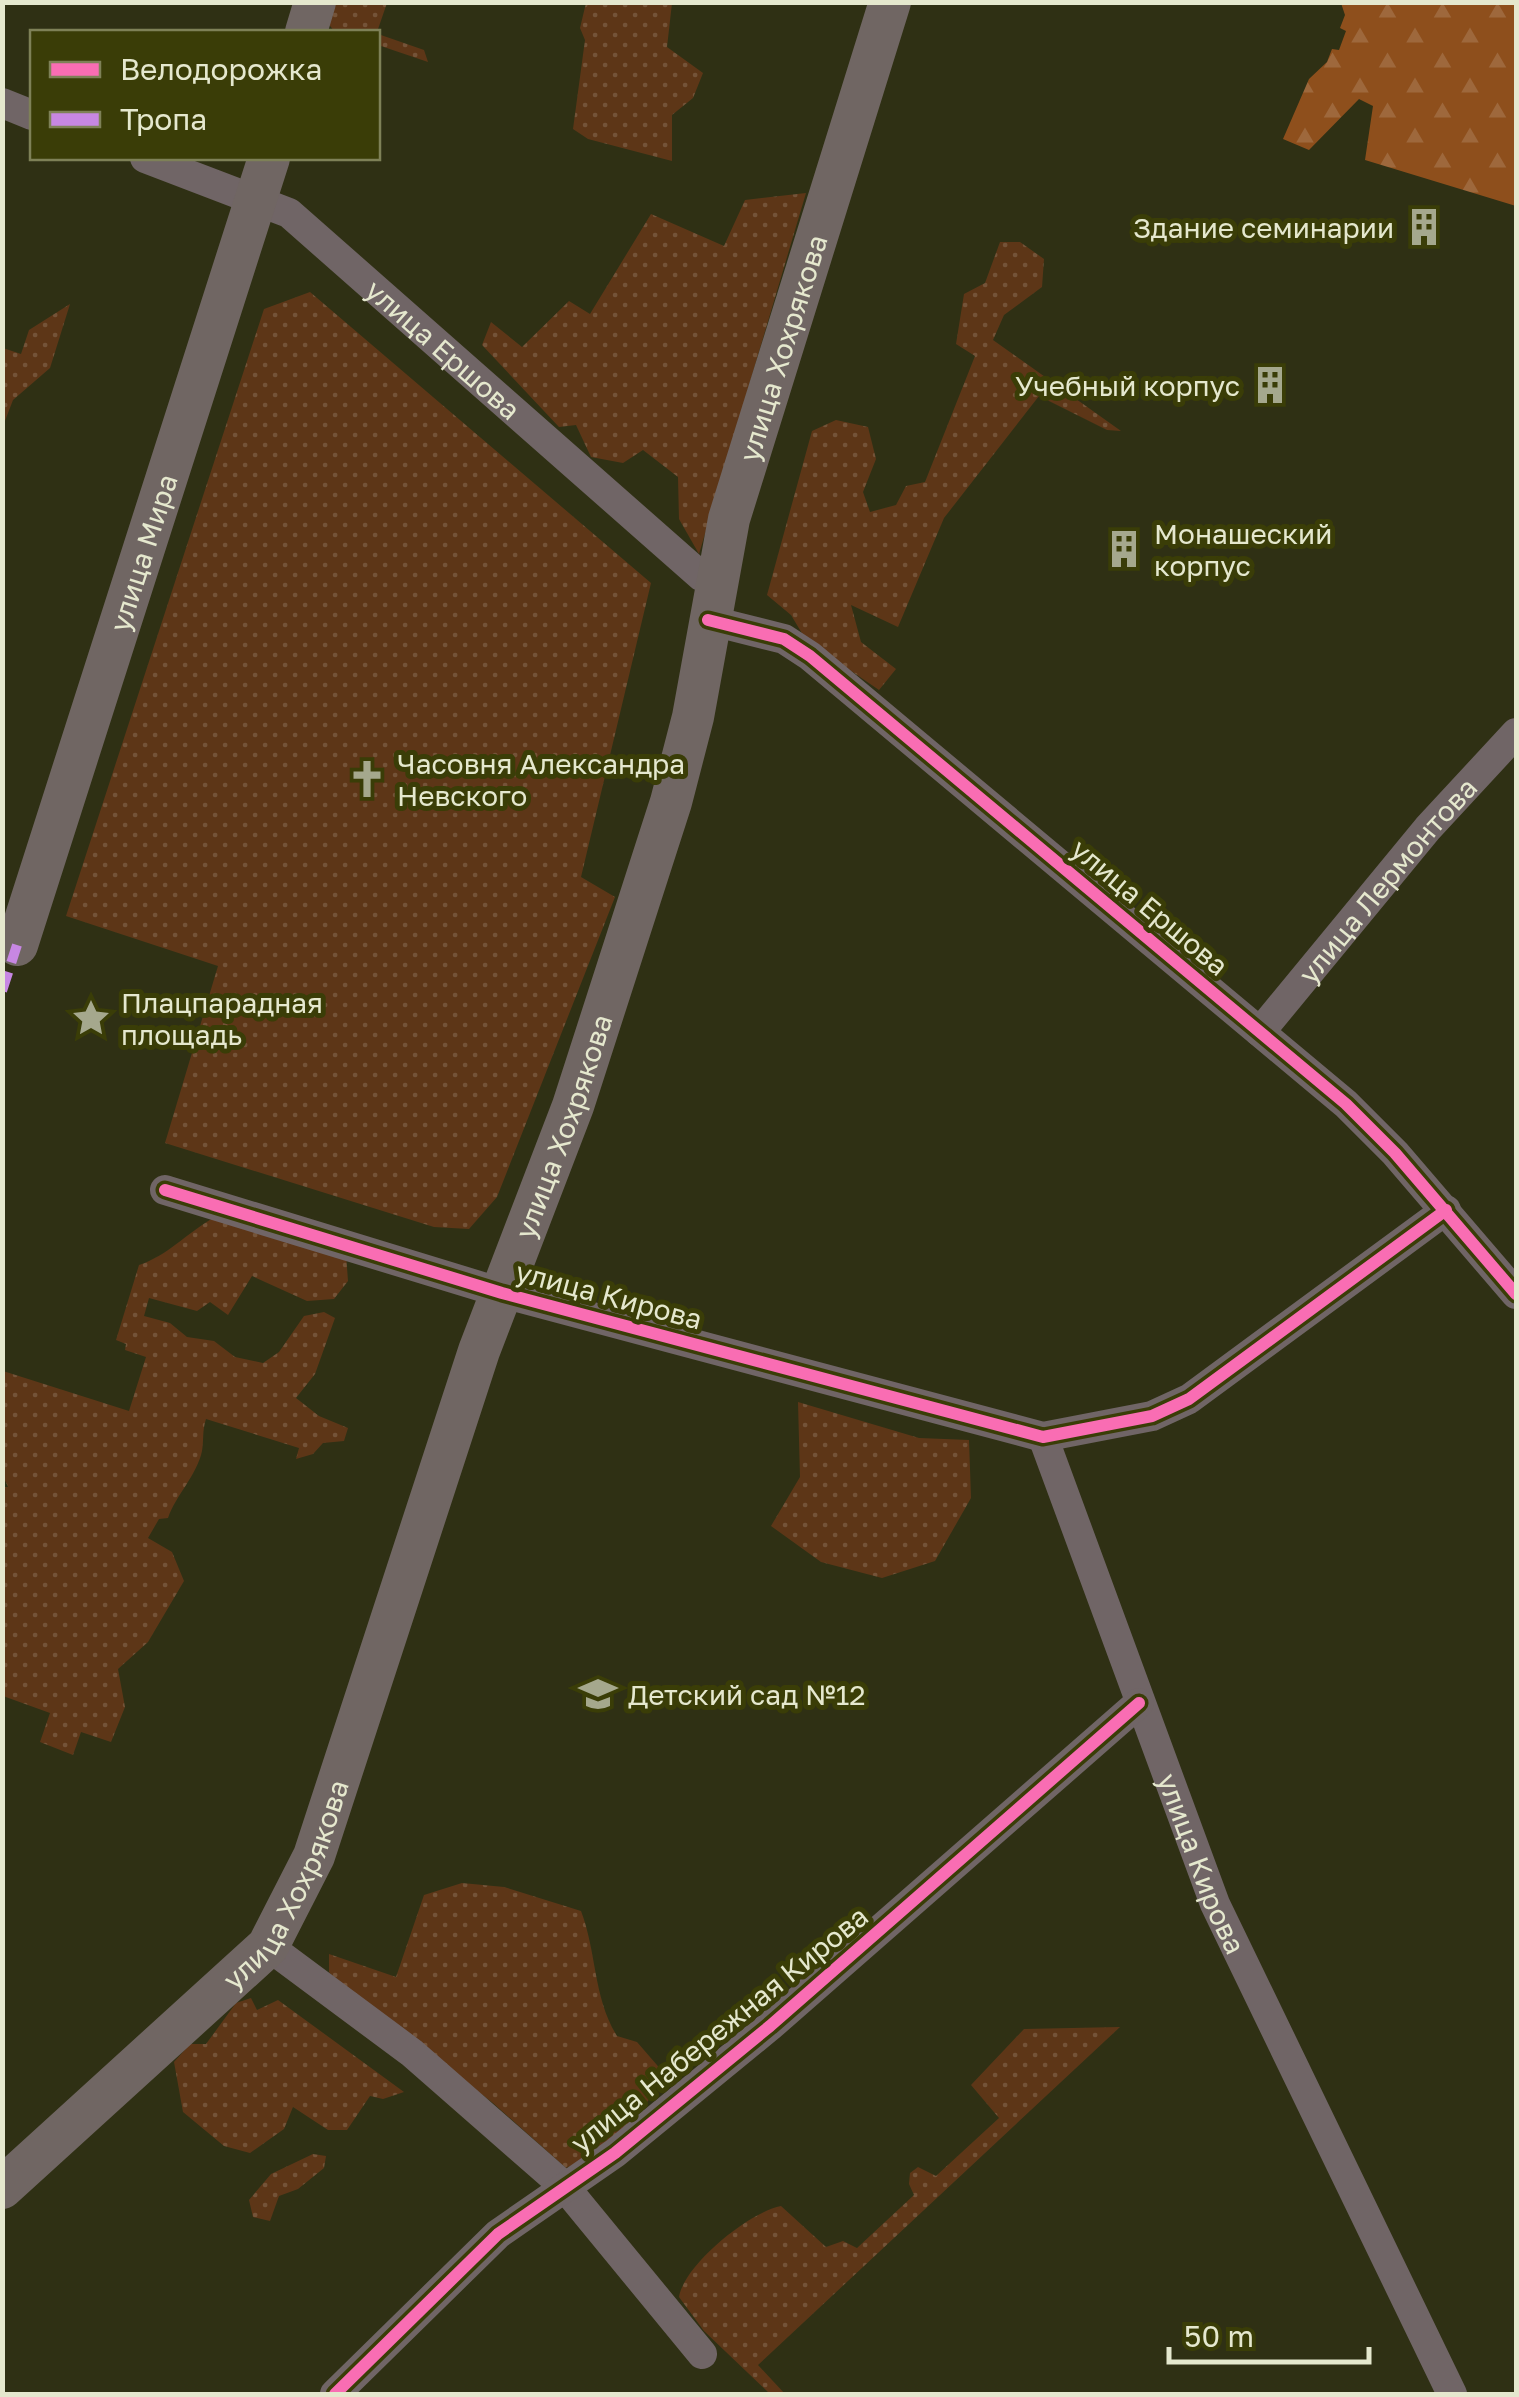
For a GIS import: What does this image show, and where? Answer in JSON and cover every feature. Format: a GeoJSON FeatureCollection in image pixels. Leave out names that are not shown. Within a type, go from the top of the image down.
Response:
{"type":"FeatureCollection","features":[{"type":"Feature","properties":{"kind":"main road"},"geometry":{"type":"LineString","coordinates":[[307,30],[316,2]]}},
{"type":"Feature","properties":{"kind":"main road","name":"улица Хохрякова"},"geometry":{"type":"LineString","coordinates":[[2,2188],[268,1946],[314,1856],[468,1384],[573,1106],[671,802],[693,717],[728,519],[890,2]]}},
{"type":"Feature","properties":{"kind":"main road","name":"улица Мира"},"geometry":{"type":"LineString","coordinates":[[10,943],[269,160]]}},
{"type":"Feature","properties":{"kind":"street"},"geometry":{"type":"LineString","coordinates":[[2,104],[30,114]]}},
{"type":"Feature","properties":{"kind":"street","name":"улица Ершова"},"geometry":{"type":"LineString","coordinates":[[150,160],[290,213],[701,576],[712,601],[810,656],[1346,1104],[1446,1210],[1516,1294]]}},
{"type":"Feature","properties":{"kind":"street","name":"улица Лермонтова"},"geometry":{"type":"LineString","coordinates":[[1260,1032],[1428,828],[1516,733]]}},
{"type":"Feature","properties":{"kind":"street","name":"улица Кирова"},"geometry":{"type":"LineString","coordinates":[[165,1190],[502,1293],[1042,1436],[1138,1704],[1238,1956],[1452,2394]]}},
{"type":"Feature","properties":{"kind":"street"},"geometry":{"type":"LineString","coordinates":[[1042,1436],[1152,1416],[1190,1399],[1446,1210]]}},
{"type":"Feature","properties":{"kind":"street","name":"улица Набережная Кирова"},"geometry":{"type":"LineString","coordinates":[[334,2394],[498,2234],[615,2153],[770,2026],[1138,1704]]}},
{"type":"Feature","properties":{"kind":"street"},"geometry":{"type":"LineString","coordinates":[[268,1946],[412,2053],[564,2186],[702,2354]]}},
{"type":"Feature","properties":{"kind":"shaded area"},"geometry":{"type":"Polygon","coordinates":[[[329,3],[387,3],[378,30],[333,30],[324,18],[329,3]]]}},
{"type":"Feature","properties":{"kind":"shaded area"},"geometry":{"type":"Polygon","coordinates":[[[586,3],[672,3],[667,47],[703,73],[693,98],[672,115],[672,161],[588,139],[573,129],[585,40],[580,28],[586,3]]]}},
{"type":"Feature","properties":{"kind":"shaded area"},"geometry":{"type":"Polygon","coordinates":[[[380,35],[424,50],[428,62],[380,46],[380,35]]]}},
{"type":"Feature","properties":{"kind":"shaded area"},"geometry":{"type":"Polygon","coordinates":[[[806,193],[699,554],[679,519],[678,477],[643,450],[623,463],[591,457],[576,425],[559,427],[482,345],[491,322],[522,347],[569,301],[590,314],[651,214],[724,246],[745,200],[806,193]]]}},
{"type":"Feature","properties":{"kind":"shaded area"},"geometry":{"type":"Polygon","coordinates":[[[1000,242],[1020,242],[1044,259],[1042,287],[1004,315],[993,340],[1121,431],[1107,430],[1039,396],[944,518],[898,627],[851,605],[861,642],[896,669],[879,690],[806,640],[791,615],[767,595],[812,431],[836,420],[868,427],[876,459],[863,492],[870,512],[896,505],[906,486],[925,482],[975,356],[956,344],[964,294],[985,283],[1000,242]]]}},
{"type":"Feature","properties":{"kind":"shaded area"},"geometry":{"type":"Polygon","coordinates":[[[310,292],[651,583],[581,877],[615,897],[497,1197],[469,1229],[434,1227],[165,1143],[218,966],[66,916],[264,309],[310,292]]]}},
{"type":"Feature","properties":{"kind":"shaded area"},"geometry":{"type":"Polygon","coordinates":[[[70,304],[50,368],[13,400],[3,426],[3,348],[21,354],[29,330],[70,304]]]}},
{"type":"Feature","properties":{"kind":"shaded area"},"geometry":{"type":"Polygon","coordinates":[[[213,1218],[346,1254],[348,1281],[334,1299],[307,1301],[252,1276],[228,1315],[210,1302],[197,1311],[149,1298],[144,1316],[170,1323],[187,1337],[214,1341],[235,1357],[263,1363],[279,1352],[304,1316],[324,1312],[335,1318],[315,1374],[296,1398],[319,1416],[348,1428],[344,1441],[323,1443],[313,1454],[296,1459],[299,1448],[206,1419],[196,1468],[168,1518],[159,1519],[148,1538],[172,1552],[184,1581],[148,1642],[118,1669],[125,1707],[111,1742],[81,1732],[73,1755],[40,1742],[50,1713],[3,1696],[2,1487],[8,1487],[3,1476],[3,1371],[129,1411],[146,1357],[125,1350],[126,1344],[116,1340],[139,1265],[159,1256],[213,1218]]]}},
{"type":"Feature","properties":{"kind":"shaded area"},"geometry":{"type":"Polygon","coordinates":[[[798,1402],[919,1438],[969,1440],[971,1498],[935,1561],[882,1578],[821,1562],[771,1526],[800,1477],[798,1402]]]}},
{"type":"Feature","properties":{"kind":"shaded area"},"geometry":{"type":"Polygon","coordinates":[[[462,1883],[504,1887],[581,1911],[609,2021],[617,2036],[637,2042],[663,2072],[647,2103],[624,2129],[566,2168],[493,2103],[341,1987],[329,1972],[329,1954],[396,1977],[424,1895],[462,1883]]]}},
{"type":"Feature","properties":{"kind":"shaded area"},"geometry":{"type":"Polygon","coordinates":[[[251,1998],[257,2010],[278,2000],[404,2092],[383,2099],[370,2096],[347,2130],[328,2130],[293,2107],[284,2129],[250,2153],[224,2146],[183,2112],[174,2062],[190,2044],[206,2044],[236,2003],[251,1998]]]}},
{"type":"Feature","properties":{"kind":"shaded area"},"geometry":{"type":"Polygon","coordinates":[[[1120,2027],[758,2365],[785,2394],[770,2394],[704,2331],[679,2297],[693,2270],[720,2242],[752,2218],[781,2206],[826,2247],[843,2241],[857,2248],[914,2195],[910,2173],[918,2167],[936,2176],[999,2118],[971,2085],[1024,2029],[1120,2027]]]}},
{"type":"Feature","properties":{"kind":"shaded area"},"geometry":{"type":"Polygon","coordinates":[[[313,2154],[326,2156],[324,2168],[298,2189],[279,2196],[270,2221],[253,2217],[249,2200],[271,2174],[313,2154]]]}},
{"type":"Feature","properties":{"kind":"green space"},"geometry":{"type":"Polygon","coordinates":[[[1341,3],[1516,3],[1516,206],[1365,160],[1373,106],[1359,99],[1309,150],[1283,139],[1309,79],[1327,62],[1332,49],[1339,50],[1346,31],[1340,28],[1345,15],[1341,3]]]}},
{"type":"Feature","properties":{"kind":"marked path"},"geometry":{"type":"LineString","coordinates":[[2,991],[17,945]]}},
{"type":"Feature","properties":{"kind":"cycle path"},"geometry":{"type":"LineString","coordinates":[[708,620],[784,639],[810,656],[1346,1104],[1395,1153],[1516,1294]]}},
{"type":"Feature","properties":{"kind":"cycle path"},"geometry":{"type":"LineString","coordinates":[[165,1190],[502,1293],[1043,1437],[1152,1416],[1189,1399],[1446,1210]]}},
{"type":"Feature","properties":{"kind":"cycle path"},"geometry":{"type":"LineString","coordinates":[[335,2394],[498,2234],[615,2153],[770,2026],[1139,1703]]}},
{"type":"Feature","properties":{"kind":"place","name":"Здание семинарии"},"geometry":{"type":"Point","coordinates":[1424,227]}},
{"type":"Feature","properties":{"kind":"place","name":"Учебный корпус"},"geometry":{"type":"Point","coordinates":[1270,385]}},
{"type":"Feature","properties":{"kind":"place","name":"Монашеский корпус"},"geometry":{"type":"Point","coordinates":[1124,549]}},
{"type":"Feature","properties":{"kind":"place","name":"Часовня Александра Невского"},"geometry":{"type":"Point","coordinates":[367,779]}},
{"type":"Feature","properties":{"kind":"place","name":"Плацпарадная площадь"},"geometry":{"type":"Point","coordinates":[91,1018]}},
{"type":"Feature","properties":{"kind":"place","name":"Детский сад №12"},"geometry":{"type":"Point","coordinates":[598,1694]}}]}
